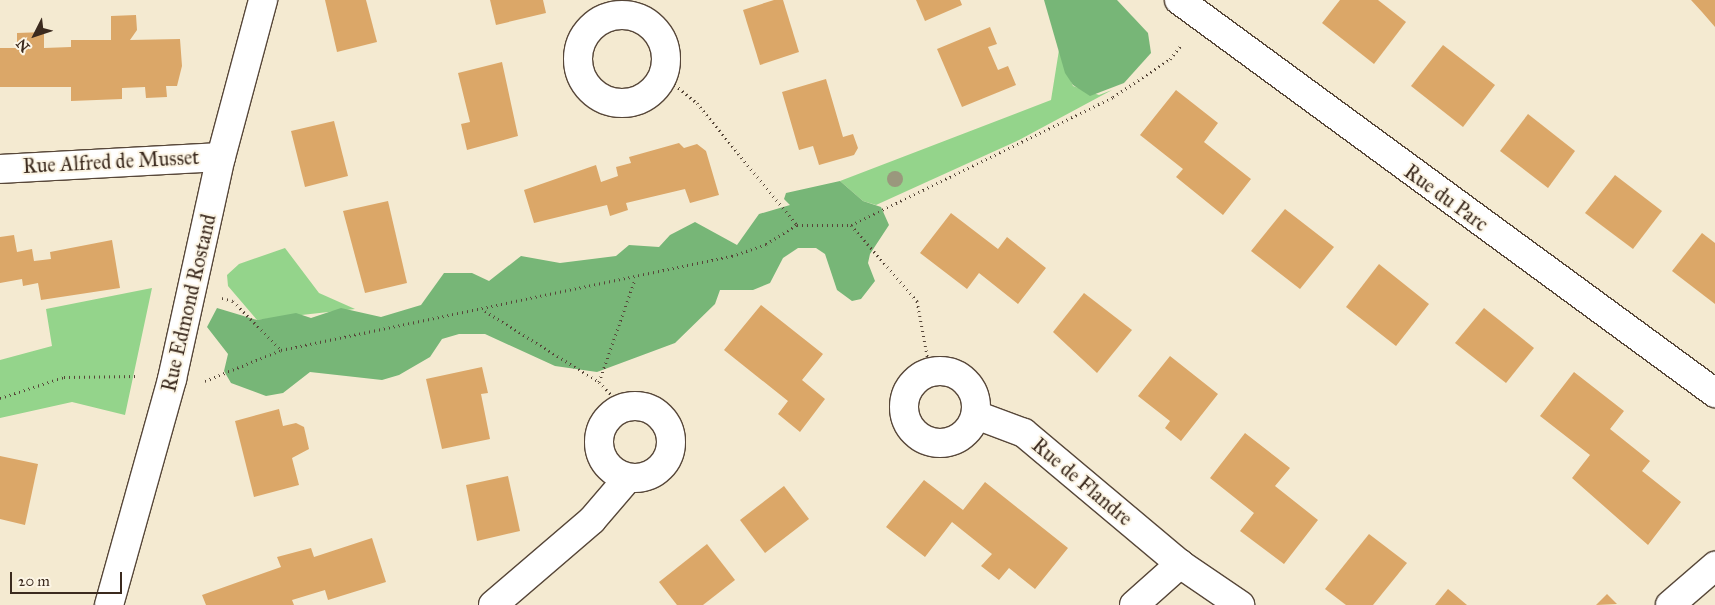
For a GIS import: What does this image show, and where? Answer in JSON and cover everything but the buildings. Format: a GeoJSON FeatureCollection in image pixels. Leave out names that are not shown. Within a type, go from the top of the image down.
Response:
{"type":"FeatureCollection","features":[{"type":"Feature","properties":{"kind":"street","name":"Rue Edmond Rostand"},"geometry":{"type":"LineString","coordinates":[[109,605],[172,379],[193,292],[221,157],[263,0]]}},
{"type":"Feature","properties":{"kind":"street","name":"Rue du Parc"},"geometry":{"type":"LineString","coordinates":[[1179,0],[1715,393]]}},
{"type":"Feature","properties":{"kind":"street"},"geometry":{"type":"LineString","coordinates":[[628,8],[661,39],[663,75],[649,95],[628,104],[603,100],[584,83],[578,70],[579,48],[591,27],[628,8]]}},
{"type":"Feature","properties":{"kind":"street","name":"Rue Alfred de Musset"},"geometry":{"type":"LineString","coordinates":[[0,169],[221,157]]}},
{"type":"Feature","properties":{"kind":"street"},"geometry":{"type":"LineString","coordinates":[[943,370],[965,380],[977,402],[976,415],[964,435],[948,442],[930,442],[910,429],[905,418],[905,395],[911,384],[930,371],[943,370]]}},
{"type":"Feature","properties":{"kind":"street"},"geometry":{"type":"LineString","coordinates":[[622,406],[654,409],[672,433],[670,456],[649,476],[628,478],[610,469],[600,454],[600,426],[622,406]]}},
{"type":"Feature","properties":{"kind":"street","name":"Rue de Flandre"},"geometry":{"type":"LineString","coordinates":[[976,415],[1024,433],[1180,564],[1240,605]]}},
{"type":"Feature","properties":{"kind":"street"},"geometry":{"type":"LineString","coordinates":[[493,605],[592,520],[628,478]]}},
{"type":"Feature","properties":{"kind":"street"},"geometry":{"type":"LineString","coordinates":[[1134,605],[1180,564]]}},
{"type":"Feature","properties":{"kind":"street"},"geometry":{"type":"LineString","coordinates":[[1670,605],[1715,566]]}},
{"type":"Feature","properties":{"kind":"path"},"geometry":{"type":"LineString","coordinates":[[0,398],[64,377],[209,381],[281,350],[485,311],[732,256],[766,244],[796,224],[851,225],[1113,97],[1170,59],[1202,18]]}},
{"type":"Feature","properties":{"kind":"path"},"geometry":{"type":"LineString","coordinates":[[663,75],[697,104],[796,224]]}},
{"type":"Feature","properties":{"kind":"path"},"geometry":{"type":"LineString","coordinates":[[851,225],[917,301],[930,371]]}},
{"type":"Feature","properties":{"kind":"path"},"geometry":{"type":"LineString","coordinates":[[599,382],[635,278]]}},
{"type":"Feature","properties":{"kind":"path"},"geometry":{"type":"LineString","coordinates":[[193,292],[233,301],[281,350]]}},
{"type":"Feature","properties":{"kind":"path"},"geometry":{"type":"LineString","coordinates":[[485,311],[599,382],[622,406]]}},
{"type":"Feature","properties":{"kind":"green space"},"geometry":{"type":"Polygon","coordinates":[[[1044,0],[1117,0],[1148,33],[1151,53],[1124,83],[1090,96],[1073,85],[1065,73],[1044,0]]]}},
{"type":"Feature","properties":{"kind":"green space"},"geometry":{"type":"Polygon","coordinates":[[[1059,50],[1073,86],[1099,95],[1112,90],[1019,140],[876,205],[863,201],[840,181],[1051,100],[1059,50]]]}},
{"type":"Feature","properties":{"kind":"green space"},"geometry":{"type":"Polygon","coordinates":[[[840,181],[863,201],[881,207],[889,225],[870,254],[868,263],[875,281],[861,299],[852,301],[837,290],[825,254],[816,248],[798,248],[783,258],[770,283],[753,290],[720,290],[715,304],[675,343],[597,372],[555,366],[485,334],[459,334],[442,339],[430,357],[399,375],[382,380],[310,372],[283,393],[266,396],[231,383],[224,371],[228,354],[207,327],[217,308],[257,320],[296,313],[311,318],[341,308],[381,317],[421,305],[444,273],[472,273],[489,281],[521,256],[560,263],[616,256],[629,245],[659,247],[670,235],[695,222],[737,245],[759,214],[790,205],[784,199],[786,193],[840,181]]]}},
{"type":"Feature","properties":{"kind":"green space"},"geometry":{"type":"Polygon","coordinates":[[[285,248],[319,293],[355,309],[257,320],[228,286],[227,275],[239,264],[285,248]]]}},
{"type":"Feature","properties":{"kind":"green space"},"geometry":{"type":"Polygon","coordinates":[[[152,288],[125,415],[72,402],[0,418],[0,360],[52,346],[46,309],[152,288]]]}}]}
